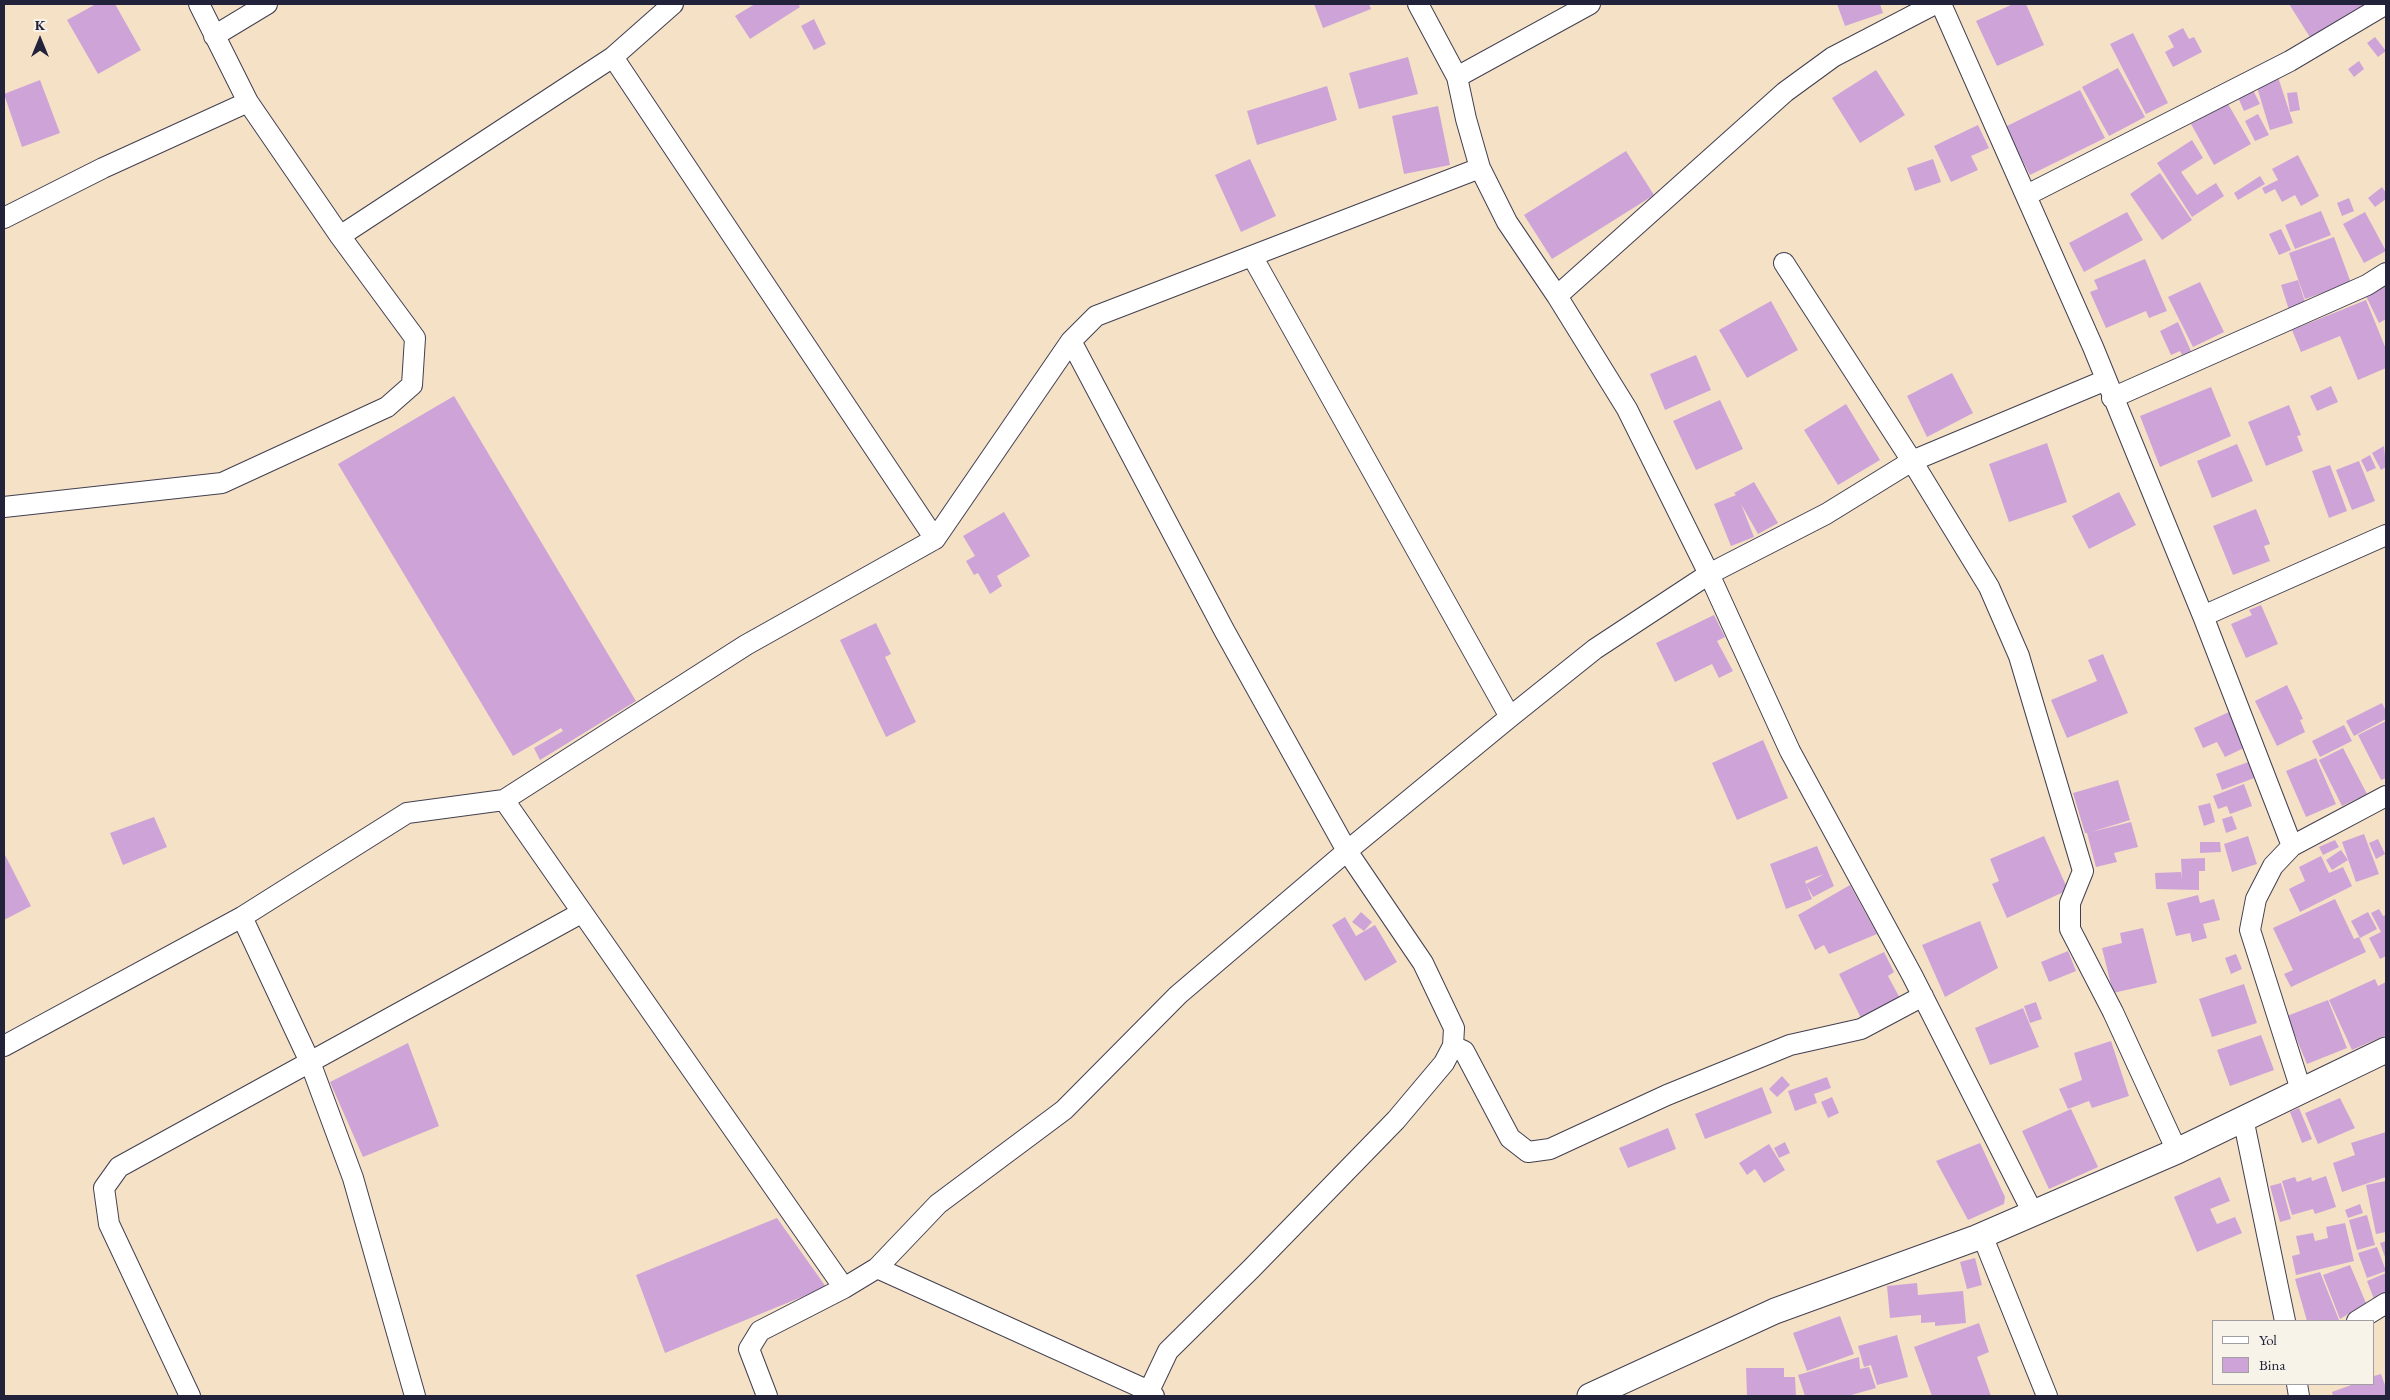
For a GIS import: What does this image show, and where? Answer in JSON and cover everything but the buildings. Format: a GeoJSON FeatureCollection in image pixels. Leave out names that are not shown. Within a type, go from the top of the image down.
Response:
{"type":"FeatureCollection","features":[{"type":"Feature","properties":{"kind":"street"},"geometry":{"type":"LineString","coordinates":[[4,507],[222,483],[386,407],[412,385],[415,338],[340,236],[248,102],[198,4]]}},
{"type":"Feature","properties":{"kind":"street"},"geometry":{"type":"LineString","coordinates":[[214,36],[267,4]]}},
{"type":"Feature","properties":{"kind":"street"},"geometry":{"type":"LineString","coordinates":[[340,236],[613,57],[673,4]]}},
{"type":"Feature","properties":{"kind":"street"},"geometry":{"type":"LineString","coordinates":[[1418,4],[1457,77],[1466,119],[1480,168],[1507,222],[1627,409],[1709,574],[1790,751],[1923,996],[2033,1213]]}},
{"type":"Feature","properties":{"kind":"street"},"geometry":{"type":"LineString","coordinates":[[1457,77],[1590,4]]}},
{"type":"Feature","properties":{"kind":"street"},"geometry":{"type":"LineString","coordinates":[[1556,296],[1785,92],[1833,57],[1935,4]]}},
{"type":"Feature","properties":{"kind":"street"},"geometry":{"type":"LineString","coordinates":[[1942,4],[2027,196],[2109,389],[2203,616],[2292,846]]}},
{"type":"Feature","properties":{"kind":"street"},"geometry":{"type":"LineString","coordinates":[[2027,196],[2290,61],[2384,4]]}},
{"type":"Feature","properties":{"kind":"street"},"geometry":{"type":"LineString","coordinates":[[613,57],[935,539]]}},
{"type":"Feature","properties":{"kind":"street"},"geometry":{"type":"LineString","coordinates":[[4,218],[104,168],[248,102]]}},
{"type":"Feature","properties":{"kind":"street"},"geometry":{"type":"LineString","coordinates":[[4,1046],[242,917],[407,813],[504,800],[746,645],[935,539],[1070,341],[1096,316],[1480,168]]}},
{"type":"Feature","properties":{"kind":"street"},"geometry":{"type":"LineString","coordinates":[[1252,256],[1510,717]]}},
{"type":"Feature","properties":{"kind":"street"},"geometry":{"type":"LineString","coordinates":[[1784,263],[1912,461],[1989,587],[2018,656],[2083,871],[2070,903],[2070,928],[2113,1012],[2177,1151]]}},
{"type":"Feature","properties":{"kind":"street"},"geometry":{"type":"LineString","coordinates":[[767,1396],[749,1349],[760,1331],[844,1288],[877,1268],[938,1204],[1064,1110],[1178,995],[1347,851],[1595,649],[1709,574],[1826,514],[1912,461],[2109,389],[2358,289],[2386,273]]}},
{"type":"Feature","properties":{"kind":"street"},"geometry":{"type":"LineString","coordinates":[[877,1268],[1152,1394],[1168,1351],[1396,1120],[1444,1063],[1453,1046],[1454,1028],[1423,964],[1347,851],[1220,622],[1070,341]]}},
{"type":"Feature","properties":{"kind":"street"},"geometry":{"type":"LineString","coordinates":[[2203,616],[2386,535]]}},
{"type":"Feature","properties":{"kind":"street"},"geometry":{"type":"LineString","coordinates":[[2301,1090],[2250,930],[2256,899],[2273,866],[2292,846],[2386,796]]}},
{"type":"Feature","properties":{"kind":"street"},"geometry":{"type":"LineString","coordinates":[[504,800],[844,1288]]}},
{"type":"Feature","properties":{"kind":"street"},"geometry":{"type":"LineString","coordinates":[[190,1396],[109,1224],[104,1188],[119,1167],[581,913]]}},
{"type":"Feature","properties":{"kind":"street"},"geometry":{"type":"LineString","coordinates":[[242,917],[310,1062],[354,1178],[415,1396]]}},
{"type":"Feature","properties":{"kind":"street"},"geometry":{"type":"LineString","coordinates":[[1453,1046],[1464,1051],[1510,1138],[1528,1152],[1550,1149],[1667,1095],[1790,1044],[1861,1029],[1923,996]]}},
{"type":"Feature","properties":{"kind":"street"},"geometry":{"type":"LineString","coordinates":[[1590,1396],[1775,1312],[1982,1235],[2177,1151],[2386,1050]]}},
{"type":"Feature","properties":{"kind":"street"},"geometry":{"type":"LineString","coordinates":[[2242,1118],[2285,1320]]}},
{"type":"Feature","properties":{"kind":"street"},"geometry":{"type":"LineString","coordinates":[[1982,1235],[2046,1396]]}},
{"type":"Feature","properties":{"kind":"street"},"geometry":{"type":"LineString","coordinates":[[2359,1320],[2386,1303]]}}]}
